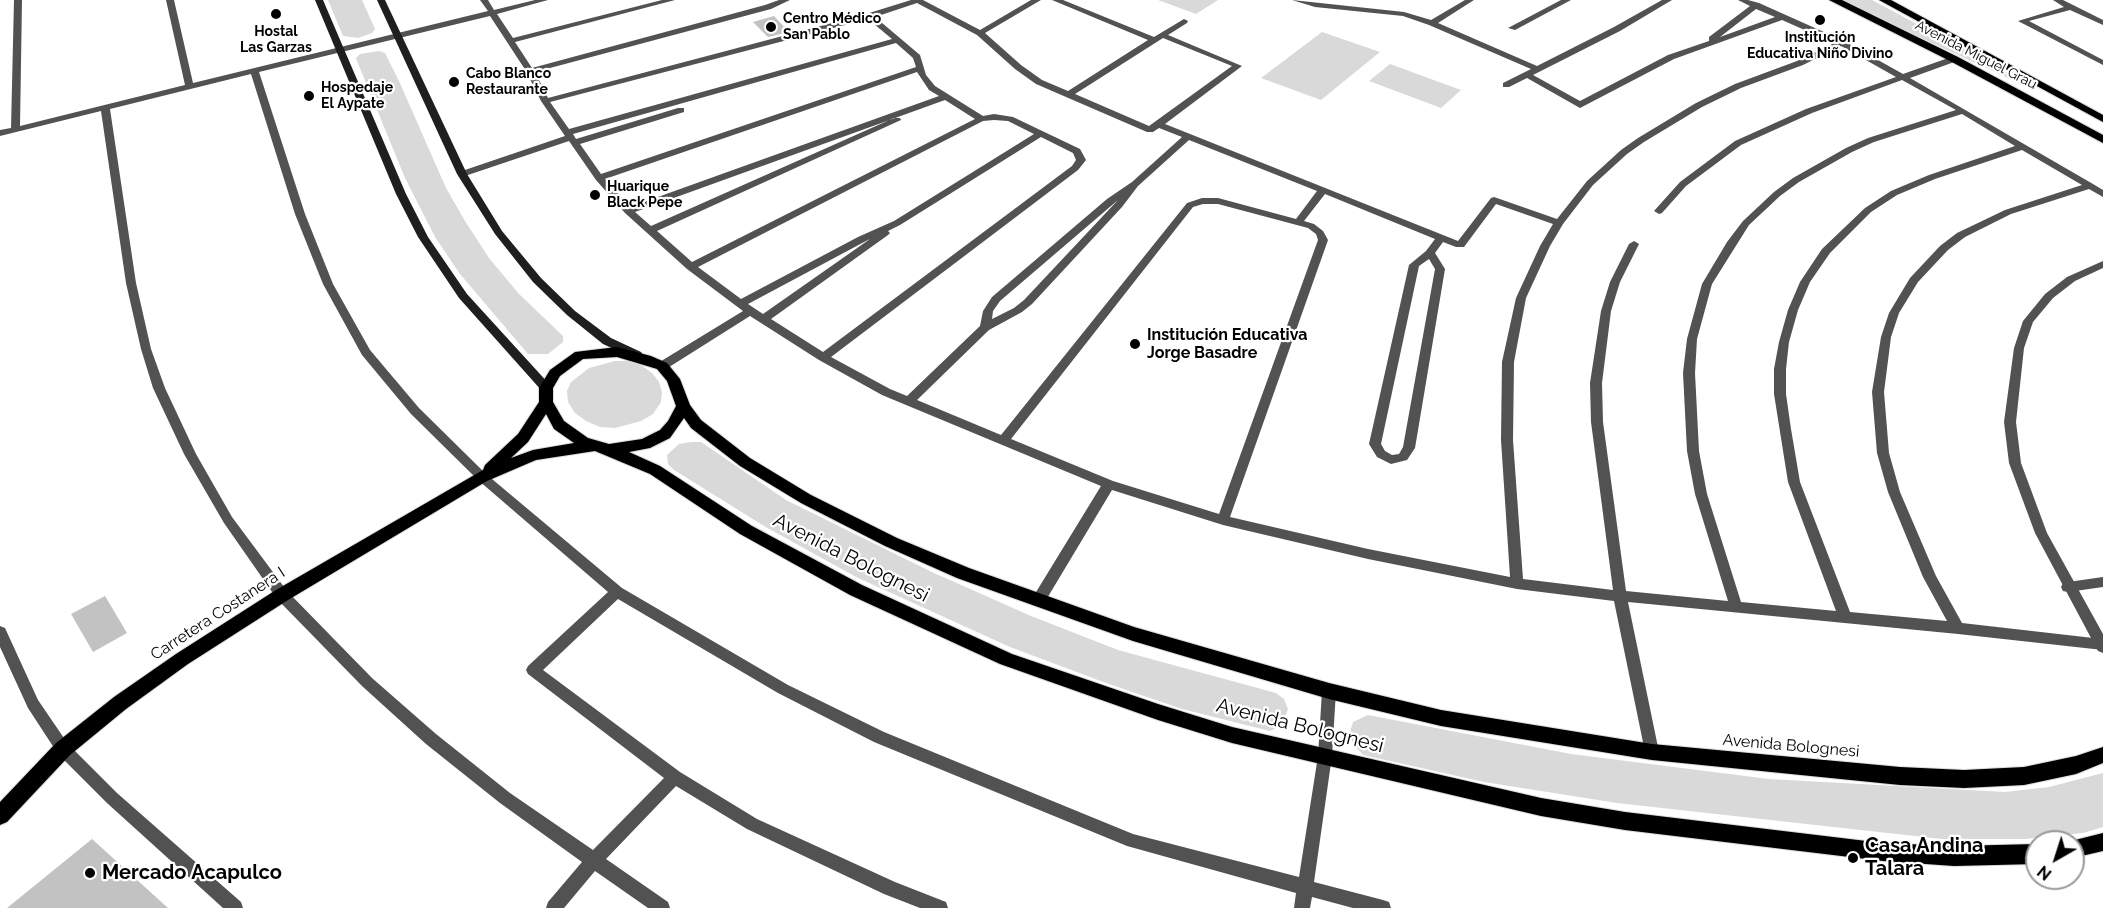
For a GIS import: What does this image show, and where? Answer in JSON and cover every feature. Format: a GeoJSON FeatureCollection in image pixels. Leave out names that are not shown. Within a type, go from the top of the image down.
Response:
{"type":"FeatureCollection","features":[{"type":"Feature","properties":{"kind":"main road"},"geometry":{"type":"LineString","coordinates":[[319,0],[401,194],[423,237],[463,296],[546,395],[559,425],[583,442],[602,447],[645,444],[665,435],[675,424],[683,406],[673,379],[662,366],[607,341],[556,299],[498,232],[462,174],[381,0]]}},
{"type":"Feature","properties":{"kind":"main road","name":"Avenida Miguel Grau"},"geometry":{"type":"LineString","coordinates":[[1834,0],[2020,93],[2103,140]]}},
{"type":"Feature","properties":{"kind":"main road","name":"Avenida Miguel Grau"},"geometry":{"type":"LineString","coordinates":[[1884,0],[2103,119]]}},
{"type":"Feature","properties":{"kind":"main road"},"geometry":{"type":"LineString","coordinates":[[2020,93],[2044,87]]}},
{"type":"Feature","properties":{"kind":"main road"},"geometry":{"type":"LineString","coordinates":[[546,395],[559,369],[580,355],[616,352],[646,359]]}},
{"type":"Feature","properties":{"kind":"main road","name":"Carretera Costanera I"},"geometry":{"type":"LineString","coordinates":[[482,477],[523,438],[546,395]]}},
{"type":"Feature","properties":{"kind":"main road","name":"Avenida Bolognesi"},"geometry":{"type":"LineString","coordinates":[[683,406],[696,424],[745,462],[806,499],[891,542],[1038,601],[1133,634],[1329,692],[1441,718],[1652,752],[1900,776],[1964,778],[2024,776],[2076,765],[2103,755]]}},
{"type":"Feature","properties":{"kind":"main road","name":"Carretera Costanera I"},"geometry":{"type":"LineString","coordinates":[[0,816],[63,749],[120,703],[182,658],[282,595],[482,477],[533,455],[602,447]]}},
{"type":"Feature","properties":{"kind":"main road","name":"Avenida Bolognesi"},"geometry":{"type":"LineString","coordinates":[[602,447],[655,470],[746,530],[856,590],[1006,659],[1232,735],[1541,807],[1625,821],[1883,852],[1964,856],[2025,854]]}},
{"type":"Feature","properties":{"kind":"main road"},"geometry":{"type":"LineString","coordinates":[[2085,846],[2103,842]]}},
{"type":"Feature","properties":{"kind":"street"},"geometry":{"type":"LineString","coordinates":[[15,129],[18,0]]}},
{"type":"Feature","properties":{"kind":"street"},"geometry":{"type":"LineString","coordinates":[[170,0],[189,86]]}},
{"type":"Feature","properties":{"kind":"street"},"geometry":{"type":"LineString","coordinates":[[484,0],[530,71],[545,101],[599,178],[628,211],[691,267],[746,308],[823,357],[908,402],[1109,484],[1223,520],[1368,554],[1517,584],[1958,628],[2102,646]]}},
{"type":"Feature","properties":{"kind":"street"},"geometry":{"type":"LineString","coordinates":[[0,133],[544,0]]}},
{"type":"Feature","properties":{"kind":"street"},"geometry":{"type":"LineString","coordinates":[[511,41],[671,0]]}},
{"type":"Feature","properties":{"kind":"street"},"geometry":{"type":"LineString","coordinates":[[530,71],[786,0]]}},
{"type":"Feature","properties":{"kind":"street"},"geometry":{"type":"LineString","coordinates":[[545,101],[869,16],[918,0],[980,33],[1030,77],[1150,130],[1238,66],[1056,0]]}},
{"type":"Feature","properties":{"kind":"street"},"geometry":{"type":"LineString","coordinates":[[980,33],[1037,0]]}},
{"type":"Feature","properties":{"kind":"street"},"geometry":{"type":"LineString","coordinates":[[1296,0],[1315,5],[1398,13],[1432,23],[1537,69]]}},
{"type":"Feature","properties":{"kind":"street"},"geometry":{"type":"LineString","coordinates":[[1432,23],[1470,0]]}},
{"type":"Feature","properties":{"kind":"street"},"geometry":{"type":"LineString","coordinates":[[1512,28],[1567,0]]}},
{"type":"Feature","properties":{"kind":"street"},"geometry":{"type":"LineString","coordinates":[[1506,85],[1617,29],[1668,0]]}},
{"type":"Feature","properties":{"kind":"street"},"geometry":{"type":"LineString","coordinates":[[1742,0],[1841,43],[2024,146],[2103,194]]}},
{"type":"Feature","properties":{"kind":"street"},"geometry":{"type":"LineString","coordinates":[[2057,0],[2103,23]]}},
{"type":"Feature","properties":{"kind":"street"},"geometry":{"type":"LineString","coordinates":[[1704,45],[1756,5]]}},
{"type":"Feature","properties":{"kind":"street"},"geometry":{"type":"LineString","coordinates":[[2071,7],[2022,21],[2103,63]]}},
{"type":"Feature","properties":{"kind":"street"},"geometry":{"type":"LineString","coordinates":[[869,16],[920,60],[919,69],[925,81],[944,97],[981,119]]}},
{"type":"Feature","properties":{"kind":"street"},"geometry":{"type":"LineString","coordinates":[[1526,74],[1580,105],[1671,57],[1781,18]]}},
{"type":"Feature","properties":{"kind":"street"},"geometry":{"type":"LineString","coordinates":[[1068,95],[1184,21]]}},
{"type":"Feature","properties":{"kind":"street"},"geometry":{"type":"LineString","coordinates":[[462,174],[569,138],[778,80],[898,40]]}},
{"type":"Feature","properties":{"kind":"street"},"geometry":{"type":"LineString","coordinates":[[1517,584],[1507,440],[1508,362],[1521,298],[1545,246],[1576,200],[1605,168],[1649,135],[1699,105],[1728,91],[1800,63],[1841,43]]}},
{"type":"Feature","properties":{"kind":"street"},"geometry":{"type":"LineString","coordinates":[[1659,211],[1683,184],[1738,143],[1809,111],[1954,59]]}},
{"type":"Feature","properties":{"kind":"street"},"geometry":{"type":"LineString","coordinates":[[599,178],[919,69]]}},
{"type":"Feature","properties":{"kind":"street"},"geometry":{"type":"LineString","coordinates":[[254,70],[300,214],[328,284],[366,352],[415,411],[482,477],[617,591],[783,689],[879,737],[1133,841],[1383,908]]}},
{"type":"Feature","properties":{"kind":"street"},"geometry":{"type":"LineString","coordinates":[[628,211],[944,97]]}},
{"type":"Feature","properties":{"kind":"street"},"geometry":{"type":"LineString","coordinates":[[649,231],[944,97]]}},
{"type":"Feature","properties":{"kind":"street"},"geometry":{"type":"LineString","coordinates":[[105,107],[131,283],[146,349],[159,388],[190,454],[228,520],[282,595],[367,682],[431,739],[505,798],[662,908]]}},
{"type":"Feature","properties":{"kind":"street"},"geometry":{"type":"LineString","coordinates":[[1736,606],[1701,494],[1689,411],[1692,339],[1707,285],[1746,223],[1796,180],[1871,140],[1963,111]]}},
{"type":"Feature","properties":{"kind":"street"},"geometry":{"type":"LineString","coordinates":[[691,267],[981,119],[994,117],[1010,119],[1077,151],[1081,160],[1075,168],[823,357]]}},
{"type":"Feature","properties":{"kind":"street"},"geometry":{"type":"LineString","coordinates":[[1158,124],[1460,245],[1494,200],[1559,223]]}},
{"type":"Feature","properties":{"kind":"street"},"geometry":{"type":"LineString","coordinates":[[662,366],[746,308],[862,239],[897,223],[1040,134]]}},
{"type":"Feature","properties":{"kind":"street"},"geometry":{"type":"LineString","coordinates":[[985,327],[988,311],[996,299],[1110,201],[1135,184],[1188,136]]}},
{"type":"Feature","properties":{"kind":"street"},"geometry":{"type":"LineString","coordinates":[[1845,617],[1794,482],[1785,429],[1780,394],[1780,369],[1793,310],[1805,282],[1826,250],[1868,210],[1894,194],[1932,177],[2024,146]]}},
{"type":"Feature","properties":{"kind":"street"},"geometry":{"type":"LineString","coordinates":[[908,402],[985,327],[1018,310],[1028,302],[1119,205],[1135,184]]}},
{"type":"Feature","properties":{"kind":"street"},"geometry":{"type":"LineString","coordinates":[[1958,628],[1930,577],[1912,536],[1894,492],[1883,453],[1878,392],[1886,337],[1894,313],[1914,280],[1944,248],[1961,235],[2008,212],[2090,186]]}},
{"type":"Feature","properties":{"kind":"street"},"geometry":{"type":"LineString","coordinates":[[1299,222],[1324,189]]}},
{"type":"Feature","properties":{"kind":"street"},"geometry":{"type":"LineString","coordinates":[[1003,441],[1190,205],[1202,201],[1218,201],[1311,226],[1320,232],[1323,240],[1223,520]]}},
{"type":"Feature","properties":{"kind":"street"},"geometry":{"type":"LineString","coordinates":[[764,320],[874,243],[897,223]]}},
{"type":"Feature","properties":{"kind":"street"},"geometry":{"type":"LineString","coordinates":[[1430,253],[1440,269],[1409,448],[1403,457],[1391,460],[1381,454],[1375,444],[1414,265],[1430,253],[1441,237]]}},
{"type":"Feature","properties":{"kind":"street"},"geometry":{"type":"LineString","coordinates":[[1634,244],[1616,282],[1606,311],[1596,383],[1598,432],[1620,596],[1652,752]]}},
{"type":"Feature","properties":{"kind":"street"},"geometry":{"type":"LineString","coordinates":[[2102,646],[2068,587],[2041,533],[2015,463],[2010,422],[2019,348],[2028,321],[2049,296],[2064,285],[2103,264]]}},
{"type":"Feature","properties":{"kind":"street"},"geometry":{"type":"LineString","coordinates":[[1038,601],[1109,484]]}},
{"type":"Feature","properties":{"kind":"street"},"geometry":{"type":"LineString","coordinates":[[2068,587],[2103,582]]}},
{"type":"Feature","properties":{"kind":"street"},"geometry":{"type":"LineString","coordinates":[[617,591],[533,670],[675,777],[752,824],[890,888],[940,908]]}},
{"type":"Feature","properties":{"kind":"street"},"geometry":{"type":"LineString","coordinates":[[0,632],[33,704],[63,749],[112,798],[235,908]]}},
{"type":"Feature","properties":{"kind":"street"},"geometry":{"type":"LineString","coordinates":[[1302,908],[1325,756],[1329,692]]}},
{"type":"Feature","properties":{"kind":"street"},"geometry":{"type":"LineString","coordinates":[[554,908],[593,861],[675,777]]}},
{"type":"Feature","properties":{"kind":"shaded area"},"geometry":{"type":"Polygon","coordinates":[[[328,0],[362,0],[375,29],[372,33],[358,38],[343,36],[328,0]]]}},
{"type":"Feature","properties":{"kind":"shaded area"},"geometry":{"type":"Polygon","coordinates":[[[1158,0],[1218,0],[1196,14],[1158,0]]]}},
{"type":"Feature","properties":{"kind":"shaded area"},"geometry":{"type":"Polygon","coordinates":[[[1839,0],[1872,0],[2008,73],[2021,81],[2021,84],[1839,0]]]}},
{"type":"Feature","properties":{"kind":"shaded area"},"geometry":{"type":"Polygon","coordinates":[[[1322,32],[1380,52],[1321,100],[1261,78],[1322,32]]]}},
{"type":"Feature","properties":{"kind":"shaded area"},"geometry":{"type":"Polygon","coordinates":[[[379,51],[385,53],[446,188],[465,221],[489,258],[519,294],[563,336],[563,342],[548,354],[528,354],[460,274],[435,237],[405,178],[356,58],[360,54],[379,51]]]}},
{"type":"Feature","properties":{"kind":"shaded area"},"geometry":{"type":"Polygon","coordinates":[[[1390,64],[1461,90],[1441,108],[1369,81],[1390,64]]]}},
{"type":"Feature","properties":{"kind":"shaded area"},"geometry":{"type":"Polygon","coordinates":[[[615,361],[629,361],[641,365],[652,373],[659,382],[662,392],[661,402],[653,414],[641,421],[615,428],[600,427],[575,413],[568,402],[567,391],[571,382],[589,368],[615,361]]]}},
{"type":"Feature","properties":{"kind":"shaded area"},"geometry":{"type":"Polygon","coordinates":[[[701,442],[786,500],[934,573],[1031,616],[1118,650],[1276,693],[1284,699],[1288,709],[1282,725],[1270,731],[1182,709],[1106,683],[1010,647],[856,577],[764,526],[674,470],[668,464],[667,455],[679,444],[701,442]]]}},
{"type":"Feature","properties":{"kind":"shaded area"},"geometry":{"type":"Polygon","coordinates":[[[1368,715],[1571,754],[1769,779],[2005,792],[2049,787],[2103,773],[2103,827],[2085,832],[2085,830],[2025,830],[2025,839],[1942,839],[1617,803],[1484,782],[1363,755],[1353,744],[1350,732],[1353,722],[1368,715]]]}},
{"type":"Feature","properties":{"kind":"building","name":"Centro Médico San Pablo"},"geometry":{"type":"Polygon","coordinates":[[[774,16],[789,32],[768,37],[753,22],[774,16]]]}},
{"type":"Feature","properties":{"kind":"building"},"geometry":{"type":"Polygon","coordinates":[[[105,596],[127,633],[93,652],[71,614],[105,596]]]}},
{"type":"Feature","properties":{"kind":"building","name":"Mercado Acapulco"},"geometry":{"type":"Polygon","coordinates":[[[92,839],[168,908],[7,908],[92,839]]]}},
{"type":"Feature","properties":{"kind":"place","name":"Hostal Las Garzas"},"geometry":{"type":"Point","coordinates":[276,14]}},
{"type":"Feature","properties":{"kind":"place","name":"Institución Educativa Niño Divino"},"geometry":{"type":"Point","coordinates":[1820,20]}},
{"type":"Feature","properties":{"kind":"place","name":"Centro Médico San Pablo"},"geometry":{"type":"Point","coordinates":[771,27]}},
{"type":"Feature","properties":{"kind":"place","name":"Cabo Blanco Restaurante"},"geometry":{"type":"Point","coordinates":[454,82]}},
{"type":"Feature","properties":{"kind":"place","name":"Hospedaje El Aypate"},"geometry":{"type":"Point","coordinates":[309,96]}},
{"type":"Feature","properties":{"kind":"place","name":"Huarique Black Pepe"},"geometry":{"type":"Point","coordinates":[595,195]}},
{"type":"Feature","properties":{"kind":"place","name":"Institución Educativa Jorge Basadre"},"geometry":{"type":"Point","coordinates":[1135,344]}},
{"type":"Feature","properties":{"kind":"place","name":"Casa Andina Talara"},"geometry":{"type":"Point","coordinates":[1853,858]}},
{"type":"Feature","properties":{"kind":"place","name":"Mercado Acapulco"},"geometry":{"type":"Point","coordinates":[90,873]}}]}
